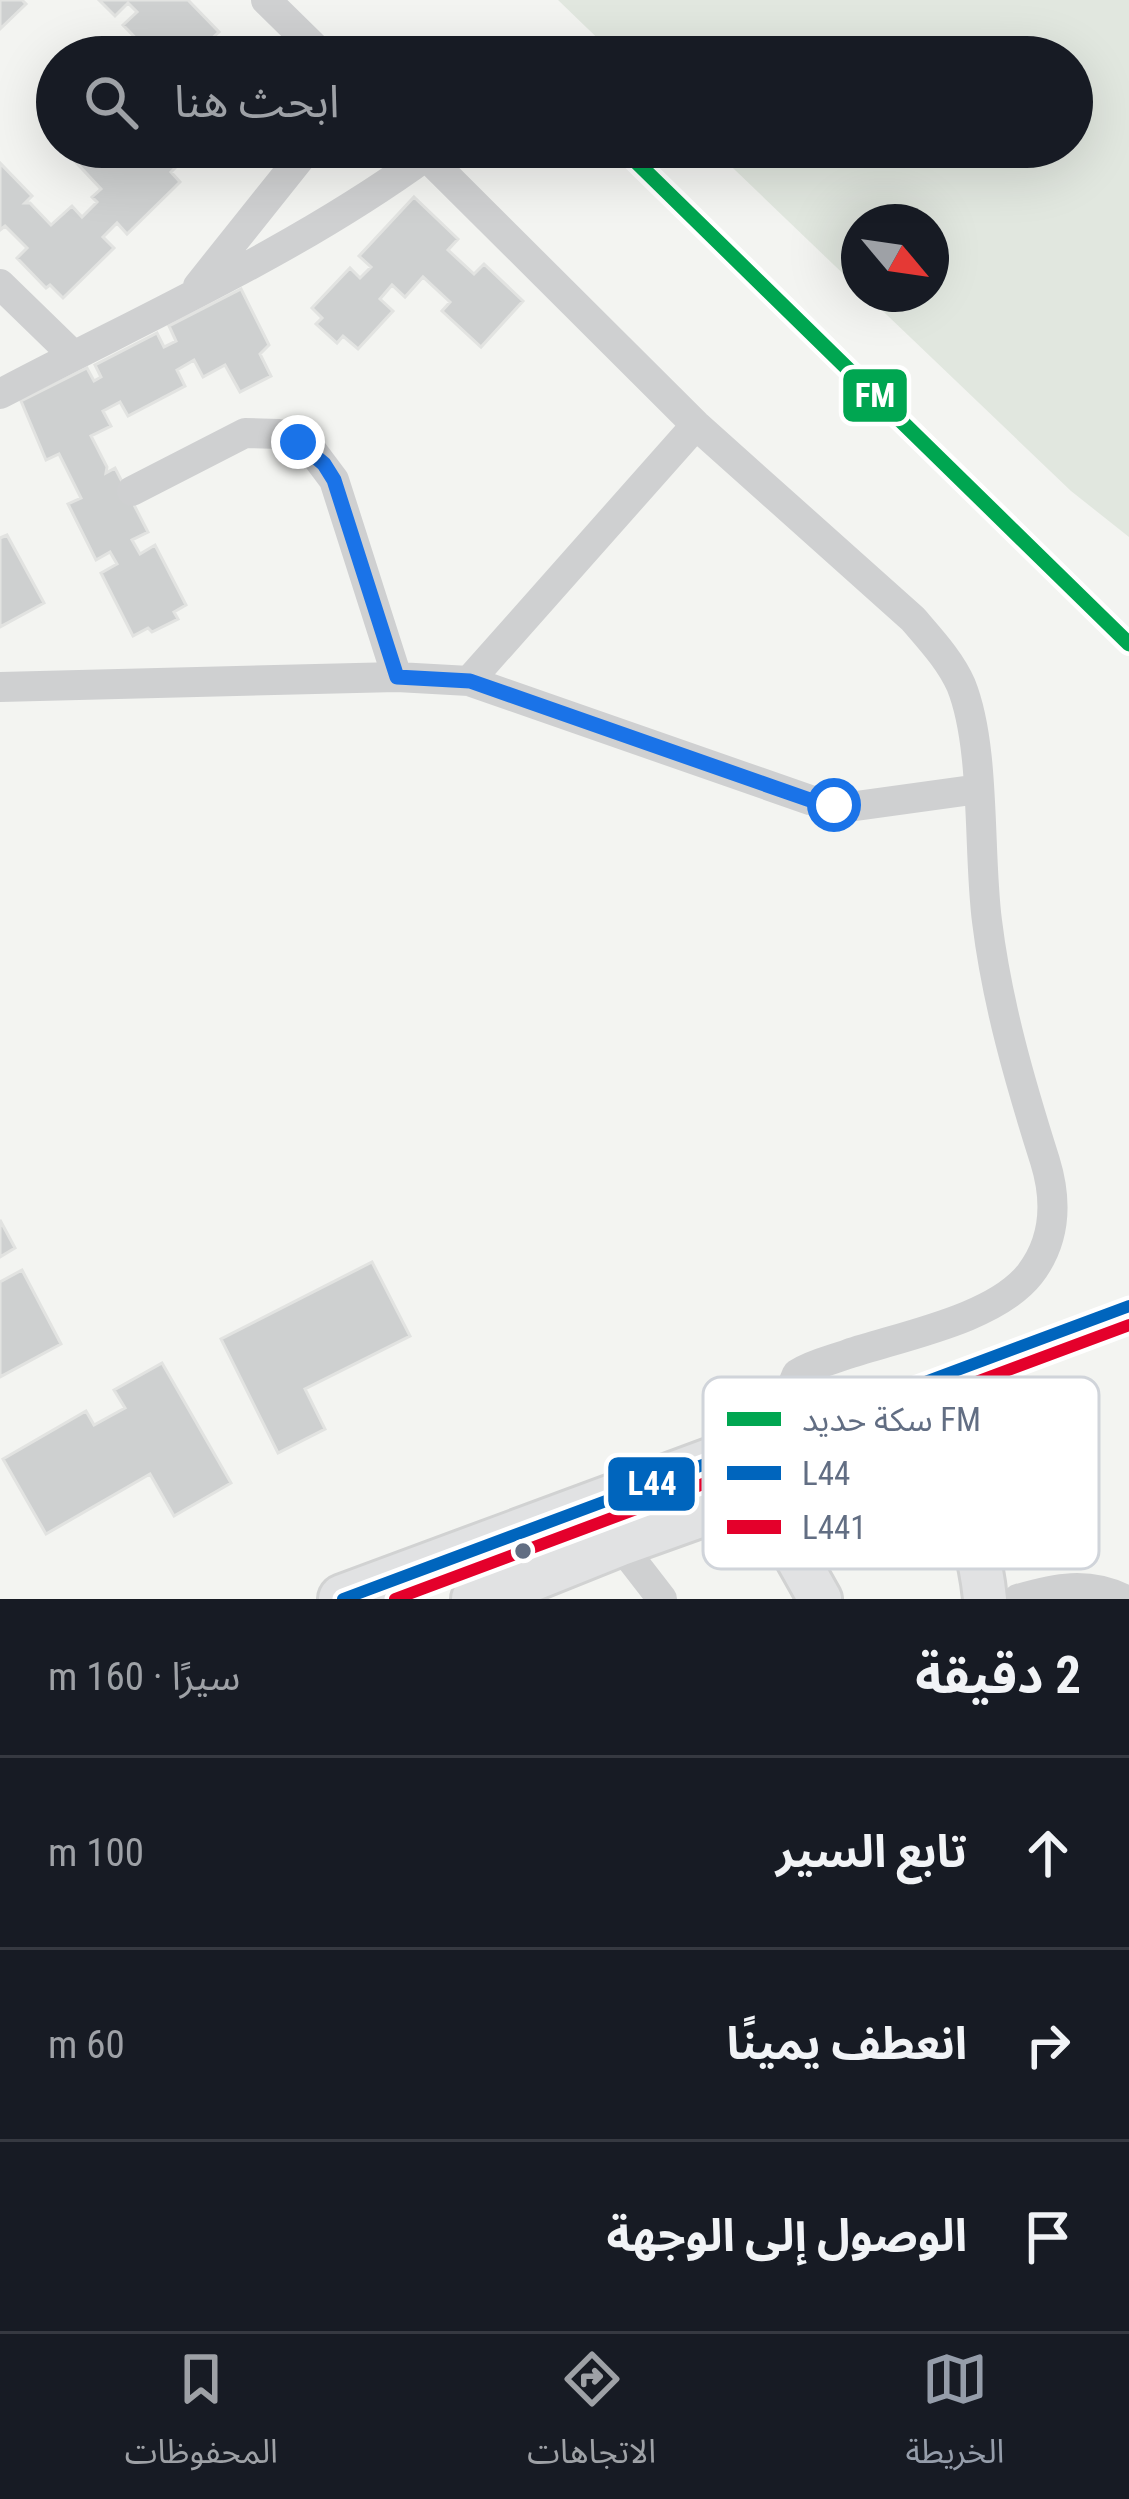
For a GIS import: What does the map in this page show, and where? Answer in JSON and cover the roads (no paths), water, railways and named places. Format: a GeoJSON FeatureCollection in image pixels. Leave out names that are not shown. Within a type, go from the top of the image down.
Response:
{"type":"FeatureCollection","features":[{"type":"Feature","properties":{"kind":"main road"},"geometry":{"type":"LineString","coordinates":[[343,1599],[703,1464]]}},
{"type":"Feature","properties":{"kind":"main road"},"geometry":{"type":"LineString","coordinates":[[476,1599],[703,1512]]}},
{"type":"Feature","properties":{"kind":"main road"},"geometry":{"type":"LineString","coordinates":[[803,1569],[820,1599]]}},
{"type":"Feature","properties":{"kind":"main road"},"geometry":{"type":"LineString","coordinates":[[978,1569],[985,1599]]}},
{"type":"Feature","properties":{"kind":"street"},"geometry":{"type":"LineString","coordinates":[[266,0],[303,36]]}},
{"type":"Feature","properties":{"kind":"street"},"geometry":{"type":"LineString","coordinates":[[195,291],[292,168]]}},
{"type":"Feature","properties":{"kind":"street"},"geometry":{"type":"LineString","coordinates":[[0,394],[314,230],[400,168]]}},
{"type":"Feature","properties":{"kind":"street"},"geometry":{"type":"LineString","coordinates":[[438,168],[696,425],[913,619],[942,652],[961,685],[979,789],[985,898],[997,986],[1051,1183],[1054,1203],[1047,1242],[1027,1277],[996,1303],[796,1377]]}},
{"type":"Feature","properties":{"kind":"street"},"geometry":{"type":"LineString","coordinates":[[0,284],[73,356]]}},
{"type":"Feature","properties":{"kind":"street"},"geometry":{"type":"LineString","coordinates":[[470,681],[696,425]]}},
{"type":"Feature","properties":{"kind":"street"},"geometry":{"type":"LineString","coordinates":[[133,491],[245,434],[279,434],[313,452],[334,480],[397,677]]}},
{"type":"Feature","properties":{"kind":"street"},"geometry":{"type":"LineString","coordinates":[[0,687],[397,677],[470,681],[810,800],[856,806],[979,789]]}},
{"type":"Feature","properties":{"kind":"street"},"geometry":{"type":"LineString","coordinates":[[618,1542],[659,1598]]}},
{"type":"Feature","properties":{"kind":"street"},"geometry":{"type":"LineString","coordinates":[[1018,1599],[1068,1587],[1101,1590],[1124,1599]]}},
{"type":"Feature","properties":{"kind":"rail line","name":"FM"},"geometry":{"type":"LineString","coordinates":[[642,168],[1129,644]]}}]}
